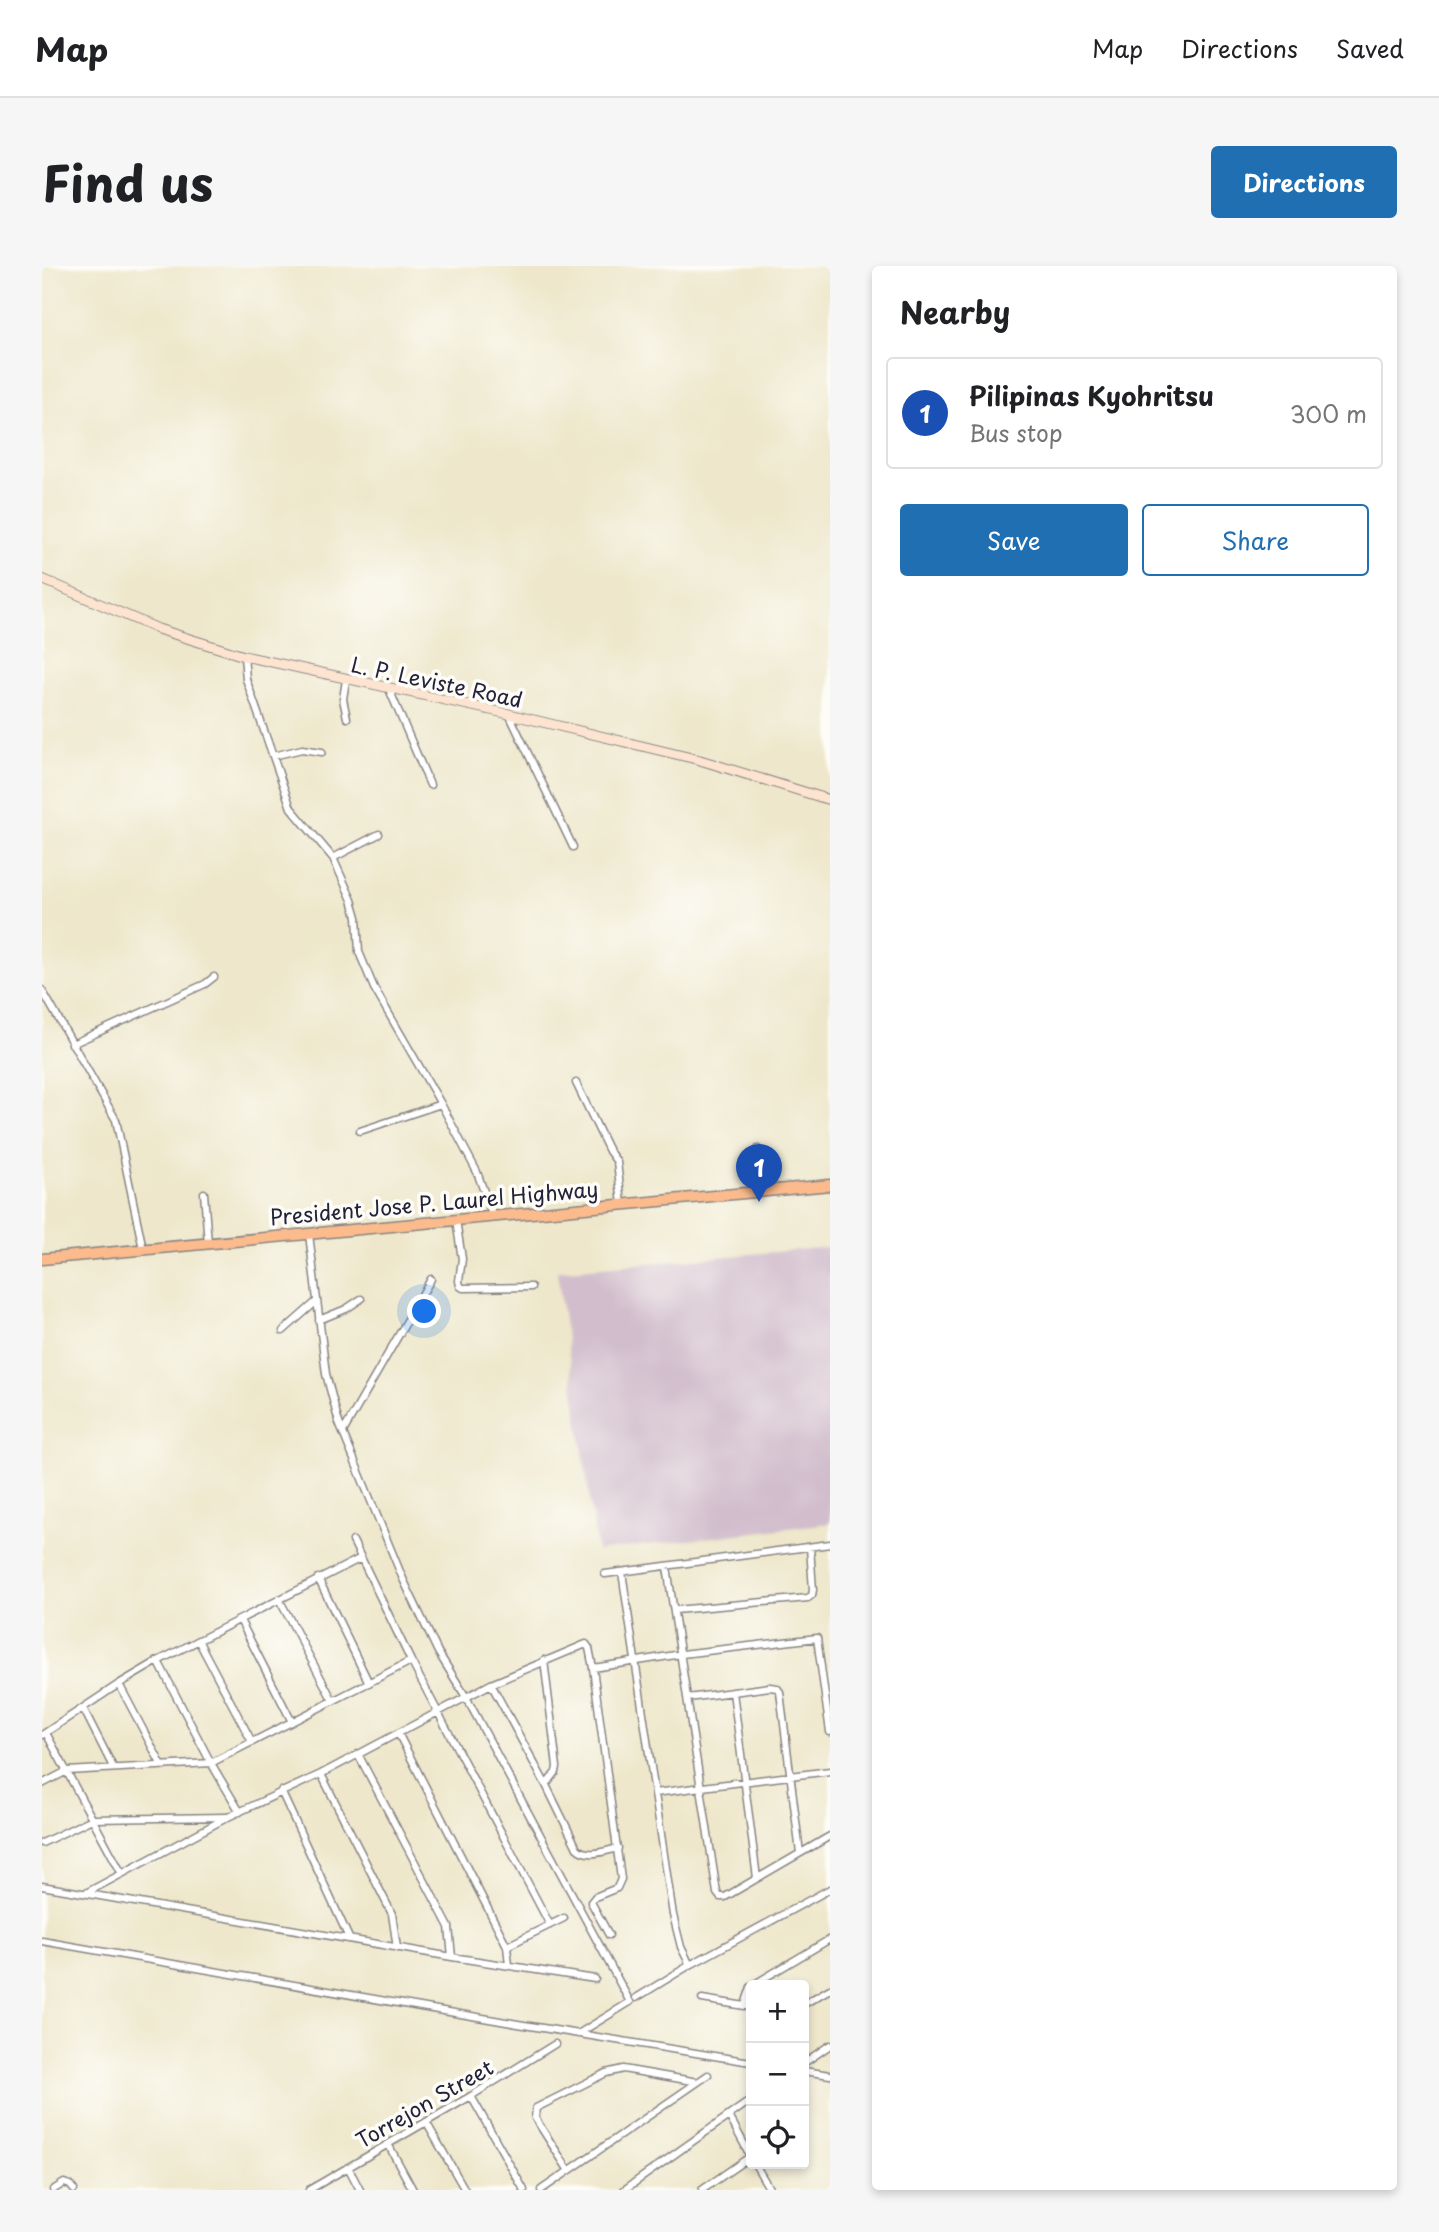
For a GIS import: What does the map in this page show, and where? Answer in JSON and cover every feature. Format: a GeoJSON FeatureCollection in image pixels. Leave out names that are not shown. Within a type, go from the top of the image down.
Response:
{"type":"FeatureCollection","features":[{"type":"Feature","properties":{"kind":"highway","name":"President Jose P. Laurel Highway"},"geometry":{"type":"LineString","coordinates":[[42,1259],[830,1185]]}},
{"type":"Feature","properties":{"kind":"main road","name":"L. P. Leviste Road"},"geometry":{"type":"LineString","coordinates":[[42,579],[158,629],[244,656],[509,714],[700,760],[830,800]]}},
{"type":"Feature","properties":{"kind":"street"},"geometry":{"type":"LineString","coordinates":[[244,656],[246,679],[291,808],[333,858],[352,900],[357,917],[359,952],[369,978],[477,1172],[493,1217]]}},
{"type":"Feature","properties":{"kind":"street"},"geometry":{"type":"LineString","coordinates":[[346,680],[343,699],[347,718]]}},
{"type":"Feature","properties":{"kind":"street"},"geometry":{"type":"LineString","coordinates":[[389,689],[430,785]]}},
{"type":"Feature","properties":{"kind":"street"},"geometry":{"type":"LineString","coordinates":[[509,714],[573,847]]}},
{"type":"Feature","properties":{"kind":"street"},"geometry":{"type":"LineString","coordinates":[[273,757],[302,749],[322,752]]}},
{"type":"Feature","properties":{"kind":"street"},"geometry":{"type":"LineString","coordinates":[[333,858],[379,834]]}},
{"type":"Feature","properties":{"kind":"street"},"geometry":{"type":"LineString","coordinates":[[72,1044],[205,984],[214,976]]}},
{"type":"Feature","properties":{"kind":"street"},"geometry":{"type":"LineString","coordinates":[[42,990],[116,1120],[143,1249]]}},
{"type":"Feature","properties":{"kind":"street"},"geometry":{"type":"LineString","coordinates":[[576,1083],[609,1151],[616,1159],[622,1203]]}},
{"type":"Feature","properties":{"kind":"street"},"geometry":{"type":"LineString","coordinates":[[360,1131],[441,1104]]}},
{"type":"Feature","properties":{"kind":"street"},"geometry":{"type":"LineString","coordinates":[[758,1149],[755,1163],[759,1191]]}},
{"type":"Feature","properties":{"kind":"street"},"geometry":{"type":"LineString","coordinates":[[204,1194],[208,1243]]}},
{"type":"Feature","properties":{"kind":"street"},"geometry":{"type":"LineString","coordinates":[[456,1220],[462,1259],[460,1286],[531,1287]]}},
{"type":"Feature","properties":{"kind":"street"},"geometry":{"type":"LineString","coordinates":[[309,1234],[326,1374],[343,1432],[402,1579],[433,1643],[466,1697],[633,2000]]}},
{"type":"Feature","properties":{"kind":"street"},"geometry":{"type":"LineString","coordinates":[[343,1432],[431,1279]]}},
{"type":"Feature","properties":{"kind":"street"},"geometry":{"type":"LineString","coordinates":[[319,1320],[335,1315],[361,1299]]}},
{"type":"Feature","properties":{"kind":"street"},"geometry":{"type":"LineString","coordinates":[[283,1331],[317,1301]]}},
{"type":"Feature","properties":{"kind":"street"},"geometry":{"type":"LineString","coordinates":[[353,1541],[411,1661],[550,1925]]}},
{"type":"Feature","properties":{"kind":"street"},"geometry":{"type":"LineString","coordinates":[[605,1574],[830,1544]]}},
{"type":"Feature","properties":{"kind":"street"},"geometry":{"type":"LineString","coordinates":[[675,1610],[808,1598],[813,1590],[810,1547]]}},
{"type":"Feature","properties":{"kind":"street"},"geometry":{"type":"LineString","coordinates":[[122,1874],[44,1734],[158,1661],[361,1558]]}},
{"type":"Feature","properties":{"kind":"street"},"geometry":{"type":"LineString","coordinates":[[667,1567],[717,1893],[720,1897],[725,1897],[830,1836]]}},
{"type":"Feature","properties":{"kind":"street"},"geometry":{"type":"LineString","coordinates":[[622,1572],[675,1923],[681,1947],[690,1965]]}},
{"type":"Feature","properties":{"kind":"street"},"geometry":{"type":"LineString","coordinates":[[318,1578],[369,1684]]}},
{"type":"Feature","properties":{"kind":"street"},"geometry":{"type":"LineString","coordinates":[[279,1599],[333,1701]]}},
{"type":"Feature","properties":{"kind":"street"},"geometry":{"type":"LineString","coordinates":[[240,1620],[292,1722]]}},
{"type":"Feature","properties":{"kind":"street"},"geometry":{"type":"LineString","coordinates":[[593,1668],[817,1638],[830,1732]]}},
{"type":"Feature","properties":{"kind":"street"},"geometry":{"type":"LineString","coordinates":[[198,1640],[252,1742]]}},
{"type":"Feature","properties":{"kind":"street"},"geometry":{"type":"LineString","coordinates":[[86,1894],[228,1817],[321,1774],[466,1697],[544,1660],[586,1644],[593,1668],[621,1884],[595,1897],[591,1902],[609,1935]]}},
{"type":"Feature","properties":{"kind":"street"},"geometry":{"type":"LineString","coordinates":[[544,1660],[557,1767],[546,1785]]}},
{"type":"Feature","properties":{"kind":"street"},"geometry":{"type":"LineString","coordinates":[[158,1661],[211,1763],[240,1812]]}},
{"type":"Feature","properties":{"kind":"street"},"geometry":{"type":"LineString","coordinates":[[42,1784],[67,1771],[211,1763],[411,1661]]}},
{"type":"Feature","properties":{"kind":"street"},"geometry":{"type":"LineString","coordinates":[[119,1684],[161,1764]]}},
{"type":"Feature","properties":{"kind":"street"},"geometry":{"type":"LineString","coordinates":[[491,1685],[580,1852],[587,1854],[618,1849]]}},
{"type":"Feature","properties":{"kind":"street"},"geometry":{"type":"LineString","coordinates":[[688,1698],[771,1687],[780,1692],[800,1853]]}},
{"type":"Feature","properties":{"kind":"street"},"geometry":{"type":"LineString","coordinates":[[733,1692],[757,1878]]}},
{"type":"Feature","properties":{"kind":"street"},"geometry":{"type":"LineString","coordinates":[[83,1708],[113,1767]]}},
{"type":"Feature","properties":{"kind":"street"},"geometry":{"type":"LineString","coordinates":[[398,1733],[507,1945],[509,1965]]}},
{"type":"Feature","properties":{"kind":"street"},"geometry":{"type":"LineString","coordinates":[[358,1754],[449,1927],[452,1957]]}},
{"type":"Feature","properties":{"kind":"street"},"geometry":{"type":"LineString","coordinates":[[655,1793],[830,1771]]}},
{"type":"Feature","properties":{"kind":"street"},"geometry":{"type":"LineString","coordinates":[[321,1774],[392,1914],[397,1948]]}},
{"type":"Feature","properties":{"kind":"street"},"geometry":{"type":"LineString","coordinates":[[281,1791],[349,1938]]}},
{"type":"Feature","properties":{"kind":"street"},"geometry":{"type":"LineString","coordinates":[[42,1843],[92,1819],[228,1817]]}},
{"type":"Feature","properties":{"kind":"street"},"geometry":{"type":"LineString","coordinates":[[42,1886],[397,1948],[595,1979]]}},
{"type":"Feature","properties":{"kind":"street"},"geometry":{"type":"LineString","coordinates":[[578,2034],[690,1965],[830,1889]]}},
{"type":"Feature","properties":{"kind":"street"},"geometry":{"type":"LineString","coordinates":[[507,1945],[564,1918]]}},
{"type":"Feature","properties":{"kind":"street"},"geometry":{"type":"LineString","coordinates":[[762,1980],[830,1939]]}},
{"type":"Feature","properties":{"kind":"street"},"geometry":{"type":"LineString","coordinates":[[42,1941],[746,2061]]}},
{"type":"Feature","properties":{"kind":"street"},"geometry":{"type":"LineString","coordinates":[[809,2001],[830,1989]]}},
{"type":"Feature","properties":{"kind":"street"},"geometry":{"type":"LineString","coordinates":[[702,1999],[746,2006]]}},
{"type":"Feature","properties":{"kind":"street","name":"Torrejon Street"},"geometry":{"type":"LineString","coordinates":[[310,2190],[555,2044]]}},
{"type":"Feature","properties":{"kind":"street"},"geometry":{"type":"LineString","coordinates":[[809,2060],[830,2046]]}},
{"type":"Feature","properties":{"kind":"street"},"geometry":{"type":"LineString","coordinates":[[569,2171],[535,2119],[536,2108],[606,2073],[623,2069],[698,2082]]}},
{"type":"Feature","properties":{"kind":"street"},"geometry":{"type":"LineString","coordinates":[[809,2072],[830,2075]]}},
{"type":"Feature","properties":{"kind":"street"},"geometry":{"type":"LineString","coordinates":[[541,2190],[708,2075]]}},
{"type":"Feature","properties":{"kind":"street"},"geometry":{"type":"LineString","coordinates":[[471,2096],[524,2190]]}},
{"type":"Feature","properties":{"kind":"street"},"geometry":{"type":"LineString","coordinates":[[624,2190],[746,2104]]}},
{"type":"Feature","properties":{"kind":"street"},"geometry":{"type":"LineString","coordinates":[[729,2116],[746,2147]]}},
{"type":"Feature","properties":{"kind":"street"},"geometry":{"type":"LineString","coordinates":[[426,2122],[465,2190]]}},
{"type":"Feature","properties":{"kind":"street"},"geometry":{"type":"LineString","coordinates":[[388,2144],[413,2190]]}},
{"type":"Feature","properties":{"kind":"street"},"geometry":{"type":"LineString","coordinates":[[702,2190],[746,2159]]}},
{"type":"Feature","properties":{"kind":"street"},"geometry":{"type":"LineString","coordinates":[[348,2167],[360,2190]]}},
{"type":"Feature","properties":{"kind":"street"},"geometry":{"type":"LineString","coordinates":[[758,2169],[770,2190]]}},
{"type":"Feature","properties":{"kind":"street"},"geometry":{"type":"LineString","coordinates":[[714,2181],[719,2190]]}},
{"type":"Feature","properties":{"kind":"street"},"geometry":{"type":"LineString","coordinates":[[53,2190],[66,2183],[74,2190]]}},
{"type":"Feature","properties":{"kind":"shaded area"},"geometry":{"type":"Polygon","coordinates":[[[830,1247],[830,1523],[597,1551],[557,1271],[830,1247]]]}},
{"type":"Feature","properties":{"kind":"place","name":"Pilipinas Kyohritsu"},"geometry":{"type":"Point","coordinates":[759,1202]}}]}
